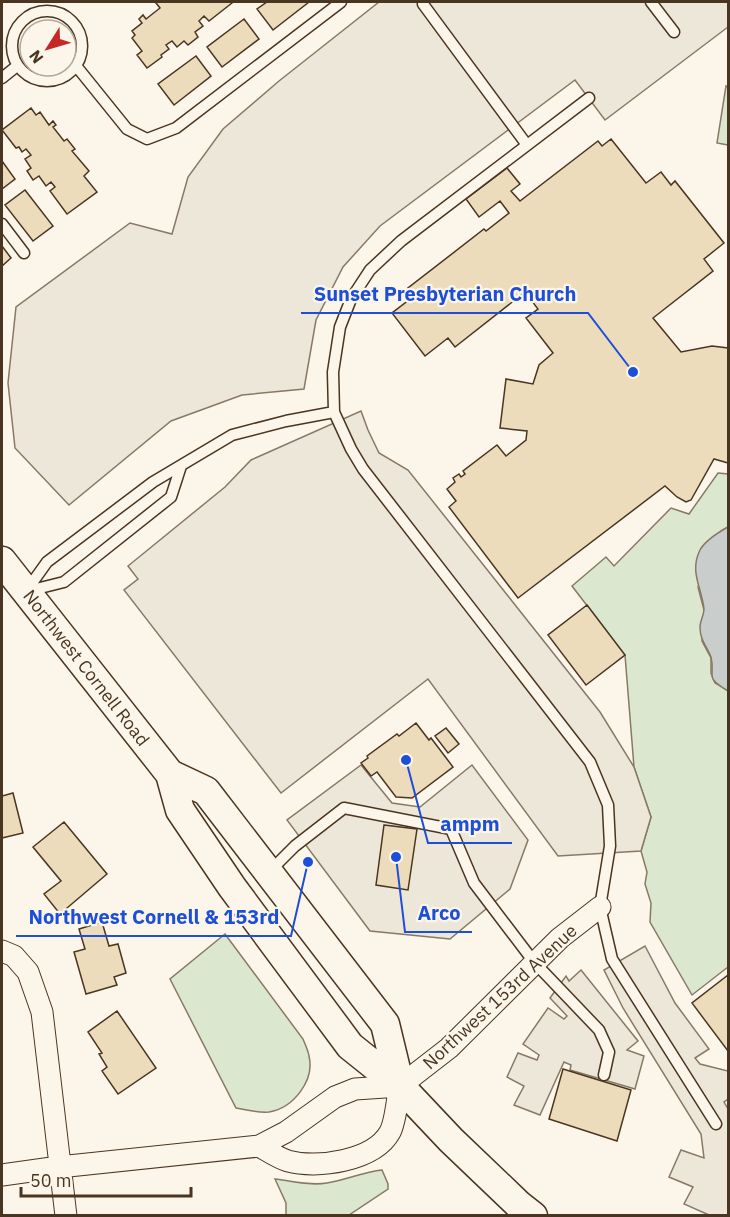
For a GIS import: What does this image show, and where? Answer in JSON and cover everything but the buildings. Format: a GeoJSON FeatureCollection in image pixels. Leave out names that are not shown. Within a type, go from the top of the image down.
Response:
{"type":"FeatureCollection","features":[{"type":"Feature","properties":{"kind":"main road","name":"Northwest Cornell Road"},"geometry":{"type":"LineString","coordinates":[[2,561],[170,774],[180,810],[232,887],[350,1046],[400,1086],[451,1140],[519,1205],[533,1215]]}},
{"type":"Feature","properties":{"kind":"main road","name":"Northwest Cornell Road"},"geometry":{"type":"LineString","coordinates":[[170,774],[206,791],[385,1024],[400,1086]]}},
{"type":"Feature","properties":{"kind":"street","name":"Northwest 153rd Avenue"},"geometry":{"type":"LineString","coordinates":[[400,1086],[449,1048],[534,962],[600,907]]}},
{"type":"Feature","properties":{"kind":"street"},"geometry":{"type":"LineString","coordinates":[[2,951],[14,956],[28,972],[42,1012],[66,1215]]}},
{"type":"Feature","properties":{"kind":"street"},"geometry":{"type":"LineString","coordinates":[[2,1175],[259,1146],[286,1132],[335,1097],[355,1089],[400,1086],[390,1131],[376,1148],[361,1155],[328,1164],[288,1161],[259,1146]]}},
{"type":"Feature","properties":{"kind":"lane"},"geometry":{"type":"LineString","coordinates":[[78,68],[127,129],[147,140],[176,128],[340,2]]}},
{"type":"Feature","properties":{"kind":"lane"},"geometry":{"type":"LineString","coordinates":[[651,2],[674,32]]}},
{"type":"Feature","properties":{"kind":"lane"},"geometry":{"type":"LineString","coordinates":[[423,4],[527,145]]}},
{"type":"Feature","properties":{"kind":"lane"},"geometry":{"type":"LineString","coordinates":[[2,78],[17,66],[12,53],[13,39],[18,26],[39,6],[69,18]]}},
{"type":"Feature","properties":{"kind":"lane"},"geometry":{"type":"LineString","coordinates":[[78,29],[83,40],[82,54],[78,64]]}},
{"type":"Feature","properties":{"kind":"lane"},"geometry":{"type":"LineString","coordinates":[[32,78],[54,82],[64,78]]}},
{"type":"Feature","properties":{"kind":"lane"},"geometry":{"type":"LineString","coordinates":[[589,98],[400,241],[370,270],[351,299],[340,327],[333,372],[334,412],[363,469],[590,762],[608,805],[610,846],[600,907],[612,959],[716,1124]]}},
{"type":"Feature","properties":{"kind":"lane"},"geometry":{"type":"LineString","coordinates":[[2,224],[24,253]]}},
{"type":"Feature","properties":{"kind":"lane"},"geometry":{"type":"LineString","coordinates":[[26,592],[47,562],[153,482],[232,435],[334,412]]}},
{"type":"Feature","properties":{"kind":"lane"},"geometry":{"type":"LineString","coordinates":[[26,592],[64,582],[171,498],[181,466]]}},
{"type":"Feature","properties":{"kind":"lane"},"geometry":{"type":"LineString","coordinates":[[269,873],[295,846],[344,808],[451,829],[474,883],[534,962],[599,1030],[609,1052],[604,1075]]}},
{"type":"Feature","properties":{"kind":"green space"},"geometry":{"type":"Polygon","coordinates":[[[726,86],[728,87],[728,145],[717,143],[726,86]]]}},
{"type":"Feature","properties":{"kind":"green space"},"geometry":{"type":"Polygon","coordinates":[[[718,473],[728,474],[728,527],[721,531],[698,587],[704,610],[702,641],[711,658],[711,673],[715,683],[728,690],[728,967],[692,995],[650,922],[651,903],[645,884],[647,872],[641,851],[651,817],[634,767],[625,655],[572,586],[606,557],[614,566],[671,508],[689,514],[718,473]]]}},
{"type":"Feature","properties":{"kind":"green space"},"geometry":{"type":"Polygon","coordinates":[[[225,934],[303,1039],[309,1054],[309,1075],[300,1092],[286,1105],[269,1112],[236,1108],[170,979],[225,934]]]}},
{"type":"Feature","properties":{"kind":"green space"},"geometry":{"type":"Polygon","coordinates":[[[382,1170],[388,1189],[349,1215],[286,1215],[286,1203],[275,1179],[321,1184],[382,1170]]]}},
{"type":"Feature","properties":{"kind":"shaded area"},"geometry":{"type":"Polygon","coordinates":[[[379,2],[728,2],[728,27],[605,120],[575,80],[380,226],[343,267],[316,320],[304,389],[242,395],[171,421],[69,505],[15,448],[8,383],[16,307],[130,223],[172,234],[188,177],[223,129],[279,81],[379,2]]]}},
{"type":"Feature","properties":{"kind":"shaded area"},"geometry":{"type":"Polygon","coordinates":[[[361,411],[379,453],[408,470],[600,712],[634,767],[651,817],[641,851],[558,856],[428,679],[281,793],[124,590],[138,579],[128,566],[225,487],[251,460],[361,411]]]}},
{"type":"Feature","properties":{"kind":"shaded area"},"geometry":{"type":"Polygon","coordinates":[[[728,527],[728,691],[713,679],[711,657],[701,636],[700,625],[704,609],[696,566],[702,547],[728,527]]]}},
{"type":"Feature","properties":{"kind":"shaded area"},"geometry":{"type":"Polygon","coordinates":[[[361,765],[392,803],[420,807],[472,765],[528,840],[510,889],[450,939],[370,931],[287,820],[361,765]]]}},
{"type":"Feature","properties":{"kind":"shaded area"},"geometry":{"type":"Polygon","coordinates":[[[645,946],[675,1003],[709,1049],[695,1058],[700,1064],[728,1071],[728,1099],[724,1102],[728,1109],[728,1215],[709,1215],[684,1204],[693,1187],[669,1177],[681,1150],[704,1158],[701,1134],[623,1008],[604,970],[645,946]]]}},
{"type":"Feature","properties":{"kind":"shaded area"},"geometry":{"type":"Polygon","coordinates":[[[581,970],[638,1041],[627,1050],[644,1056],[635,1089],[570,1070],[571,1065],[564,1062],[540,1115],[514,1105],[524,1086],[507,1077],[518,1053],[537,1060],[539,1055],[523,1044],[548,1008],[564,1019],[567,1016],[550,998],[566,976],[569,981],[581,970]]]}},
{"type":"Feature","properties":{"kind":"place","name":"Sunset Presbyterian Church"},"geometry":{"type":"Point","coordinates":[633,372]}},
{"type":"Feature","properties":{"kind":"place","name":"ampm"},"geometry":{"type":"Point","coordinates":[406,760]}},
{"type":"Feature","properties":{"kind":"place","name":"Arco"},"geometry":{"type":"Point","coordinates":[396,857]}},
{"type":"Feature","properties":{"kind":"place","name":"Northwest Cornell & 153rd"},"geometry":{"type":"Point","coordinates":[308,862]}}]}
